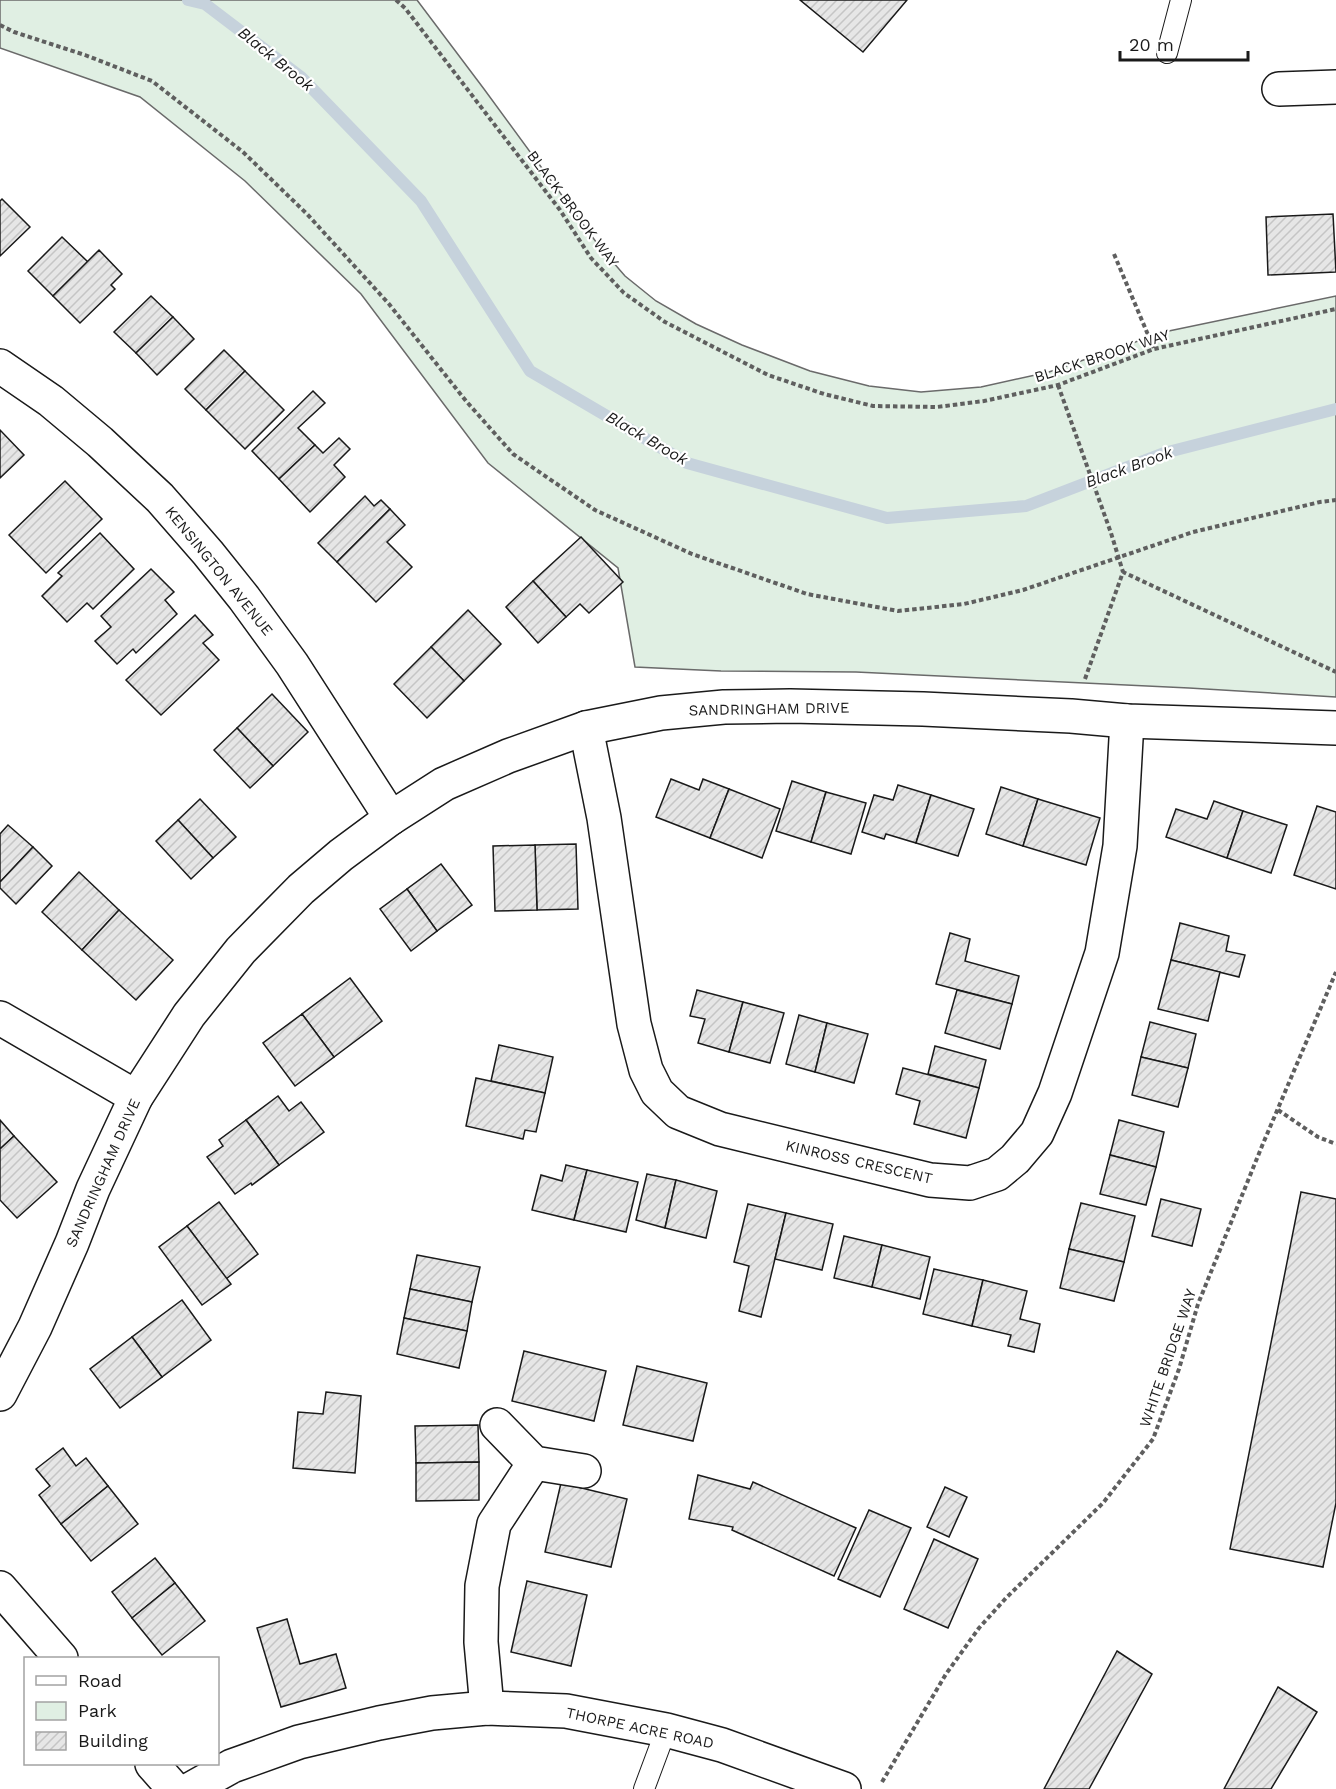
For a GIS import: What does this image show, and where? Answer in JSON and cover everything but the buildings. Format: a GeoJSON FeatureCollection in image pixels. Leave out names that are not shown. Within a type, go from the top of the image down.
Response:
{"type":"FeatureCollection","features":[{"type":"Feature","properties":{"kind":"street"},"geometry":{"type":"LineString","coordinates":[[1278,89],[1336,87]]}},
{"type":"Feature","properties":{"kind":"street","name":"KENSINGTON AVENUE"},"geometry":{"type":"LineString","coordinates":[[0,366],[51,401],[100,441],[159,498],[208,553],[292,664],[391,818]]}},
{"type":"Feature","properties":{"kind":"street","name":"SANDRINGHAM DRIVE"},"geometry":{"type":"LineString","coordinates":[[0,1394],[35,1327],[93,1189],[136,1097],[189,1015],[241,950],[301,889],[341,855],[391,818],[444,784],[508,756],[586,728],[661,713],[724,707],[923,709],[1127,721],[1336,728]]}},
{"type":"Feature","properties":{"kind":"street","name":"KINROSS CRESCENT"},"geometry":{"type":"LineString","coordinates":[[586,728],[604,818],[634,1024],[646,1070],[657,1092],[678,1112],[720,1129],[930,1180],[970,1183],[997,1174],[1015,1159],[1037,1133],[1055,1093],[1102,953],[1120,846],[1127,721]]}},
{"type":"Feature","properties":{"kind":"street"},"geometry":{"type":"LineString","coordinates":[[0,1018],[136,1097]]}},
{"type":"Feature","properties":{"kind":"street"},"geometry":{"type":"LineString","coordinates":[[497,1425],[534,1463],[584,1471]]}},
{"type":"Feature","properties":{"kind":"street"},"geometry":{"type":"LineString","coordinates":[[487,1708],[481,1642],[482,1586],[494,1524],[534,1463]]}},
{"type":"Feature","properties":{"kind":"street"},"geometry":{"type":"LineString","coordinates":[[0,1588],[59,1657]]}},
{"type":"Feature","properties":{"kind":"street","name":"THORPE ACRE ROAD"},"geometry":{"type":"LineString","coordinates":[[191,1789],[232,1766],[299,1742],[432,1713],[487,1708],[566,1711],[666,1730],[722,1745],[844,1789]]}},
{"type":"Feature","properties":{"kind":"street"},"geometry":{"type":"LineString","coordinates":[[153,1765],[174,1789]]}},
{"type":"Feature","properties":{"kind":"lane"},"geometry":{"type":"LineString","coordinates":[[1167,53],[1181,0]]}},
{"type":"Feature","properties":{"kind":"lane"},"geometry":{"type":"LineString","coordinates":[[644,1789],[666,1730]]}},
{"type":"Feature","properties":{"kind":"path","name":"BLACK BROOK WAY"},"geometry":{"type":"LineString","coordinates":[[396,0],[450,64],[546,192],[591,258],[624,293],[665,322],[768,375],[824,394],[873,406],[937,407],[984,401],[1058,385],[1154,349],[1336,309]]}},
{"type":"Feature","properties":{"kind":"path"},"geometry":{"type":"LineString","coordinates":[[0,25],[152,81],[243,152],[308,214],[389,304],[466,401],[513,454],[595,510],[692,554],[807,594],[898,611],[964,604],[1014,592],[1193,532],[1336,500]]}},
{"type":"Feature","properties":{"kind":"path"},"geometry":{"type":"LineString","coordinates":[[1114,254],[1154,349]]}},
{"type":"Feature","properties":{"kind":"path"},"geometry":{"type":"LineString","coordinates":[[1058,385],[1123,572],[1071,716]]}},
{"type":"Feature","properties":{"kind":"path"},"geometry":{"type":"LineString","coordinates":[[1123,572],[1336,672]]}},
{"type":"Feature","properties":{"kind":"path","name":"WHITE BRIDGE WAY"},"geometry":{"type":"LineString","coordinates":[[877,1789],[946,1674],[979,1628],[1006,1598],[1103,1503],[1153,1438],[1179,1370],[1198,1304],[1336,972]]}},
{"type":"Feature","properties":{"kind":"path"},"geometry":{"type":"LineString","coordinates":[[1278,1110],[1318,1137],[1336,1144]]}},
{"type":"Feature","properties":{"kind":"green space"},"geometry":{"type":"Polygon","coordinates":[[[0,0],[417,0],[599,246],[625,276],[656,301],[696,324],[742,345],[810,371],[869,386],[921,392],[981,387],[1049,372],[1164,332],[1336,296],[1336,697],[856,672],[721,671],[635,667],[618,568],[488,463],[361,294],[245,181],[140,97],[0,48],[0,0]]]}},
{"type":"Feature","properties":{"kind":"waterway","name":"Black Brook"},"geometry":{"type":"LineString","coordinates":[[188,0],[205,4],[301,77],[421,201],[530,371],[687,463],[887,518],[1026,506],[1164,453],[1336,409]]}}]}
